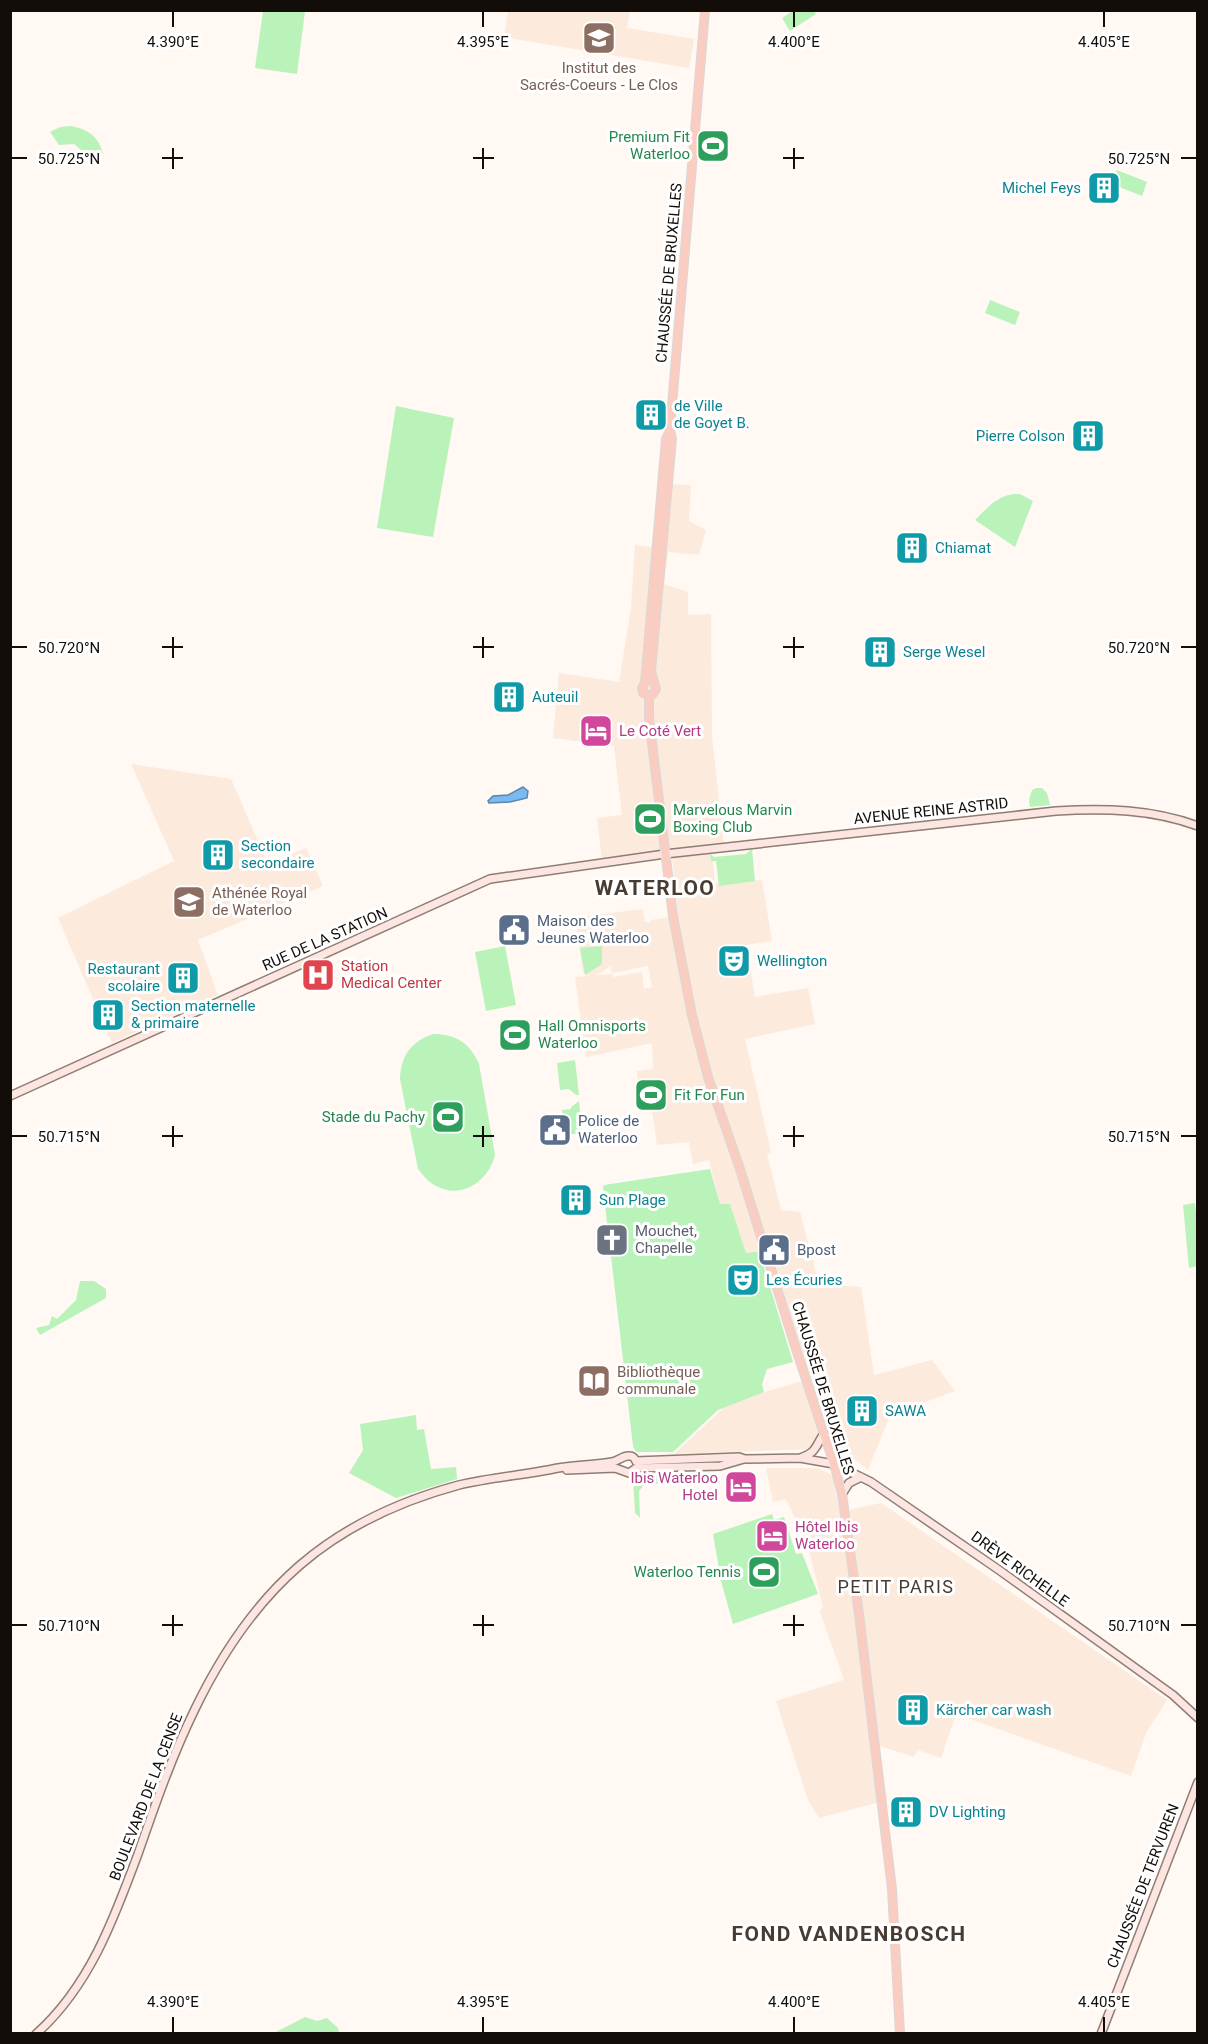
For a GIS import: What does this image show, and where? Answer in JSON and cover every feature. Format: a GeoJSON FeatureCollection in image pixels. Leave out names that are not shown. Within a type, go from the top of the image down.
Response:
{"type":"FeatureCollection","features":[{"type":"Feature","properties":{"kind":"main road","name":"CHAUSSÉE DE BRUXELLES"},"geometry":{"type":"LineString","coordinates":[[649,695],[655,692],[651,671],[672,439],[670,430],[705,10]]}},
{"type":"Feature","properties":{"kind":"main road","name":"CHAUSSÉE DE BRUXELLES"},"geometry":{"type":"LineString","coordinates":[[649,695],[642,691],[642,688],[645,683],[666,439],[670,430]]}},
{"type":"Feature","properties":{"kind":"main road"},"geometry":{"type":"LineString","coordinates":[[649,624],[657,615]]}},
{"type":"Feature","properties":{"kind":"main road","name":"CHAUSSÉE DE BRUXELLES"},"geometry":{"type":"LineString","coordinates":[[649,624],[652,628],[653,648]]}},
{"type":"Feature","properties":{"kind":"main road"},"geometry":{"type":"LineString","coordinates":[[645,683],[649,681],[654,683]]}},
{"type":"Feature","properties":{"kind":"main road","name":"CHAUSSÉE DE BRUXELLES"},"geometry":{"type":"LineString","coordinates":[[649,695],[649,718],[673,916],[681,963],[708,1077],[739,1166],[842,1494],[892,1889],[900,2034]]}},
{"type":"Feature","properties":{"kind":"main road","name":"AVENUE REINE ASTRID"},"geometry":{"type":"LineString","coordinates":[[665,854],[1098,808],[1144,812],[1197,826]]}},
{"type":"Feature","properties":{"kind":"main road","name":"RUE DE LA STATION"},"geometry":{"type":"LineString","coordinates":[[10,1096],[490,879],[665,854]]}},
{"type":"Feature","properties":{"kind":"main road"},"geometry":{"type":"LineString","coordinates":[[800,1458],[817,1448],[823,1435]]}},
{"type":"Feature","properties":{"kind":"main road"},"geometry":{"type":"LineString","coordinates":[[630,1456],[636,1465],[629,1473],[621,1470],[619,1465],[621,1460],[630,1456]]}},
{"type":"Feature","properties":{"kind":"main road","name":"DRÈVE RICHELLE"},"geometry":{"type":"LineString","coordinates":[[636,1465],[739,1457],[745,1459],[800,1458],[834,1464],[892,1495],[1184,1704],[1197,1710]]}},
{"type":"Feature","properties":{"kind":"main road","name":"BOULEVARD DE LA CENSE"},"geometry":{"type":"LineString","coordinates":[[36,2034],[63,2006],[87,1970],[120,1904],[162,1787],[195,1710],[232,1644],[279,1585],[325,1545],[355,1525],[391,1508],[462,1484],[621,1460]]}},
{"type":"Feature","properties":{"kind":"main road","name":"BOULEVARD DE LA CENSE"},"geometry":{"type":"LineString","coordinates":[[551,1470],[609,1468],[621,1470]]}},
{"type":"Feature","properties":{"kind":"main road","name":"CHAUSSÉE DE BRUXELLES"},"geometry":{"type":"LineString","coordinates":[[842,1494],[849,1483],[861,1477]]}},
{"type":"Feature","properties":{"kind":"main road","name":"DRÈVE RICHELLE"},"geometry":{"type":"LineString","coordinates":[[1184,1704],[1197,1718]]}},
{"type":"Feature","properties":{"kind":"main road","name":"CHAUSSÉE DE TERVUREN"},"geometry":{"type":"LineString","coordinates":[[1101,2034],[1197,1782]]}},
{"type":"Feature","properties":{"kind":"shaded area","name":"Institut des Sacrés-Coeurs - Le Clos"},"geometry":{"type":"Polygon","coordinates":[[[508,11],[630,11],[627,28],[694,39],[689,68],[504,37],[508,11]]]}},
{"type":"Feature","properties":{"kind":"shaded area"},"geometry":{"type":"Polygon","coordinates":[[[669,484],[691,485],[689,521],[706,530],[699,555],[668,552],[664,584],[688,592],[688,615],[711,614],[712,737],[724,846],[602,860],[597,818],[622,815],[614,746],[553,738],[559,673],[619,682],[631,608],[635,545],[664,549],[669,484]]]}},
{"type":"Feature","properties":{"kind":"shaded area","name":"Athénée Royal de Waterloo"},"geometry":{"type":"Polygon","coordinates":[[[131,764],[231,779],[268,864],[306,848],[323,886],[198,940],[218,995],[112,1043],[58,918],[174,861],[131,764]]]}},
{"type":"Feature","properties":{"kind":"shaded area"},"geometry":{"type":"Polygon","coordinates":[[[712,851],[715,883],[762,880],[772,941],[746,945],[755,997],[808,988],[815,1024],[745,1039],[771,1152],[767,1154],[781,1210],[800,1212],[819,1284],[861,1287],[874,1375],[932,1360],[955,1391],[890,1415],[868,1470],[842,1448],[674,1454],[730,1402],[809,1379],[768,1248],[746,1253],[730,1204],[720,1205],[709,1160],[693,1164],[689,1142],[657,1145],[651,1104],[640,1105],[637,1071],[653,1069],[652,1043],[586,1057],[575,977],[587,976],[583,973],[576,921],[579,917],[643,909],[645,922],[678,916],[672,855],[712,851]],[[610,966],[594,975],[612,974],[613,977],[642,972],[644,989],[652,987],[648,966],[612,973],[610,966]]]}},
{"type":"Feature","properties":{"kind":"shaded area"},"geometry":{"type":"Polygon","coordinates":[[[766,1468],[818,1468],[832,1475],[841,1517],[853,1509],[881,1503],[1167,1700],[1146,1733],[1131,1776],[959,1715],[954,1720],[941,1758],[918,1750],[914,1757],[880,1746],[887,1800],[819,1818],[808,1800],[776,1701],[844,1680],[820,1612],[823,1607],[808,1546],[786,1499],[773,1502],[766,1468]]]}},
{"type":"Feature","properties":{"kind":"green space"},"geometry":{"type":"Polygon","coordinates":[[[794,10],[814,11],[816,14],[790,31],[782,18],[794,10]]]}},
{"type":"Feature","properties":{"kind":"green space"},"geometry":{"type":"Polygon","coordinates":[[[263,11],[305,11],[297,74],[255,68],[263,11]]]}},
{"type":"Feature","properties":{"kind":"green space"},"geometry":{"type":"Polygon","coordinates":[[[70,126],[91,134],[103,153],[89,157],[74,144],[59,145],[50,132],[60,127],[70,126]]]}},
{"type":"Feature","properties":{"kind":"green space"},"geometry":{"type":"Polygon","coordinates":[[[1117,170],[1147,182],[1142,196],[1112,184],[1117,170]]]}},
{"type":"Feature","properties":{"kind":"green space"},"geometry":{"type":"Polygon","coordinates":[[[990,300],[1020,312],[1015,325],[985,313],[990,300]]]}},
{"type":"Feature","properties":{"kind":"green space"},"geometry":{"type":"Polygon","coordinates":[[[396,406],[454,418],[433,537],[377,528],[396,406]]]}},
{"type":"Feature","properties":{"kind":"green space"},"geometry":{"type":"Polygon","coordinates":[[[1020,494],[1033,501],[1015,547],[975,520],[997,500],[1020,494]]]}},
{"type":"Feature","properties":{"kind":"green space"},"geometry":{"type":"Polygon","coordinates":[[[1042,788],[1047,793],[1050,805],[1030,807],[1029,800],[1032,790],[1042,788]]]}},
{"type":"Feature","properties":{"kind":"green space"},"geometry":{"type":"Polygon","coordinates":[[[752,848],[755,881],[719,886],[716,861],[711,861],[710,854],[714,857],[746,854],[752,848]]]}},
{"type":"Feature","properties":{"kind":"green space"},"geometry":{"type":"Polygon","coordinates":[[[505,946],[516,1005],[486,1011],[475,952],[505,946]]]}},
{"type":"Feature","properties":{"kind":"green space"},"geometry":{"type":"Polygon","coordinates":[[[602,946],[602,964],[585,975],[580,948],[602,946]]]}},
{"type":"Feature","properties":{"kind":"green space","name":"Stade du Pachy"},"geometry":{"type":"Polygon","coordinates":[[[433,1034],[449,1036],[461,1041],[471,1050],[479,1064],[495,1155],[487,1173],[480,1180],[473,1186],[455,1191],[436,1186],[418,1169],[400,1079],[402,1063],[409,1050],[425,1037],[433,1034]]]}},
{"type":"Feature","properties":{"kind":"green space"},"geometry":{"type":"Polygon","coordinates":[[[575,1060],[579,1095],[569,1089],[560,1090],[557,1063],[575,1060]]]}},
{"type":"Feature","properties":{"kind":"green space"},"geometry":{"type":"Polygon","coordinates":[[[579,1101],[582,1133],[565,1135],[562,1110],[571,1109],[579,1101]]]}},
{"type":"Feature","properties":{"kind":"green space"},"geometry":{"type":"Polygon","coordinates":[[[710,1169],[720,1204],[730,1204],[746,1253],[759,1251],[793,1362],[767,1369],[762,1384],[764,1392],[718,1410],[673,1452],[636,1452],[633,1446],[603,1187],[604,1185],[710,1169]]]}},
{"type":"Feature","properties":{"kind":"green space"},"geometry":{"type":"Polygon","coordinates":[[[1195,1203],[1198,1232],[1197,1266],[1189,1268],[1183,1205],[1195,1203]]]}},
{"type":"Feature","properties":{"kind":"green space"},"geometry":{"type":"Polygon","coordinates":[[[80,1281],[94,1281],[106,1289],[106,1298],[40,1335],[36,1328],[49,1325],[52,1316],[57,1319],[76,1300],[80,1281]]]}},
{"type":"Feature","properties":{"kind":"green space"},"geometry":{"type":"Polygon","coordinates":[[[416,1415],[417,1430],[424,1429],[431,1469],[456,1467],[457,1479],[396,1498],[349,1473],[363,1450],[360,1424],[416,1415]]]}},
{"type":"Feature","properties":{"kind":"green space"},"geometry":{"type":"Polygon","coordinates":[[[649,1469],[655,1475],[678,1474],[682,1480],[643,1486],[639,1491],[640,1518],[635,1513],[633,1479],[637,1473],[649,1469]]]}},
{"type":"Feature","properties":{"kind":"green space","name":"Waterloo Tennis"},"geometry":{"type":"Polygon","coordinates":[[[772,1514],[774,1520],[784,1517],[796,1554],[802,1553],[818,1594],[733,1624],[721,1581],[713,1534],[772,1514]]]}},
{"type":"Feature","properties":{"kind":"green space"},"geometry":{"type":"Polygon","coordinates":[[[305,2017],[317,2021],[327,2018],[338,2028],[339,2033],[274,2033],[305,2017]]]}},
{"type":"Feature","properties":{"kind":"water"},"geometry":{"type":"Polygon","coordinates":[[[523,787],[528,791],[527,798],[510,802],[489,803],[488,801],[493,796],[508,795],[523,787]]]}},
{"type":"Feature","properties":{"kind":"place","name":"Institut des Sacrés-Coeurs - Le Clos"},"geometry":{"type":"Point","coordinates":[599,38]}},
{"type":"Feature","properties":{"kind":"place","name":"Premium Fit Waterloo"},"geometry":{"type":"Point","coordinates":[713,146]}},
{"type":"Feature","properties":{"kind":"place","name":"Michel Feys"},"geometry":{"type":"Point","coordinates":[1104,188]}},
{"type":"Feature","properties":{"kind":"place","name":"de Ville de Goyet B."},"geometry":{"type":"Point","coordinates":[651,415]}},
{"type":"Feature","properties":{"kind":"place","name":"Pierre Colson"},"geometry":{"type":"Point","coordinates":[1088,436]}},
{"type":"Feature","properties":{"kind":"place","name":"Chiamat"},"geometry":{"type":"Point","coordinates":[912,548]}},
{"type":"Feature","properties":{"kind":"place","name":"Serge Wesel"},"geometry":{"type":"Point","coordinates":[880,652]}},
{"type":"Feature","properties":{"kind":"place","name":"Auteuil"},"geometry":{"type":"Point","coordinates":[509,697]}},
{"type":"Feature","properties":{"kind":"place","name":"Le Coté Vert"},"geometry":{"type":"Point","coordinates":[596,731]}},
{"type":"Feature","properties":{"kind":"place","name":"Marvelous Marvin Boxing Club"},"geometry":{"type":"Point","coordinates":[650,819]}},
{"type":"Feature","properties":{"kind":"place","name":"Section secondaire"},"geometry":{"type":"Point","coordinates":[218,855]}},
{"type":"Feature","properties":{"kind":"place","name":"Athénée Royal de Waterloo"},"geometry":{"type":"Point","coordinates":[189,902]}},
{"type":"Feature","properties":{"kind":"place","name":"Maison des Jeunes Waterloo"},"geometry":{"type":"Point","coordinates":[514,930]}},
{"type":"Feature","properties":{"kind":"place","name":"Wellington"},"geometry":{"type":"Point","coordinates":[734,961]}},
{"type":"Feature","properties":{"kind":"place","name":"Station Medical Center"},"geometry":{"type":"Point","coordinates":[318,975]}},
{"type":"Feature","properties":{"kind":"place","name":"Restaurant scolaire"},"geometry":{"type":"Point","coordinates":[183,978]}},
{"type":"Feature","properties":{"kind":"place","name":"Section maternelle & primaire"},"geometry":{"type":"Point","coordinates":[108,1015]}},
{"type":"Feature","properties":{"kind":"place","name":"Hall Omnisports Waterloo"},"geometry":{"type":"Point","coordinates":[515,1035]}},
{"type":"Feature","properties":{"kind":"place","name":"Fit For Fun"},"geometry":{"type":"Point","coordinates":[651,1095]}},
{"type":"Feature","properties":{"kind":"place","name":"Stade du Pachy"},"geometry":{"type":"Point","coordinates":[448,1117]}},
{"type":"Feature","properties":{"kind":"place","name":"Police de Waterloo"},"geometry":{"type":"Point","coordinates":[555,1130]}},
{"type":"Feature","properties":{"kind":"place","name":"Sun Plage"},"geometry":{"type":"Point","coordinates":[576,1200]}},
{"type":"Feature","properties":{"kind":"place","name":"Mouchet, Chapelle"},"geometry":{"type":"Point","coordinates":[612,1240]}},
{"type":"Feature","properties":{"kind":"place","name":"Bpost"},"geometry":{"type":"Point","coordinates":[774,1250]}},
{"type":"Feature","properties":{"kind":"place","name":"Les Écuries"},"geometry":{"type":"Point","coordinates":[743,1280]}},
{"type":"Feature","properties":{"kind":"place","name":"Bibliothèque communale"},"geometry":{"type":"Point","coordinates":[594,1381]}},
{"type":"Feature","properties":{"kind":"place","name":"SAWA"},"geometry":{"type":"Point","coordinates":[862,1411]}},
{"type":"Feature","properties":{"kind":"place","name":"Ibis Waterloo Hotel"},"geometry":{"type":"Point","coordinates":[741,1487]}},
{"type":"Feature","properties":{"kind":"place","name":"Hôtel Ibis Waterloo"},"geometry":{"type":"Point","coordinates":[772,1536]}},
{"type":"Feature","properties":{"kind":"place","name":"Waterloo Tennis"},"geometry":{"type":"Point","coordinates":[764,1572]}},
{"type":"Feature","properties":{"kind":"place","name":"Kärcher car wash"},"geometry":{"type":"Point","coordinates":[913,1710]}},
{"type":"Feature","properties":{"kind":"place","name":"DV Lighting"},"geometry":{"type":"Point","coordinates":[906,1812]}},
{"type":"Feature","properties":{"kind":"district","name":"WATERLOO"},"geometry":{"type":"Point","coordinates":[655,888]}},
{"type":"Feature","properties":{"kind":"district","name":"PETIT PARIS"},"geometry":{"type":"Point","coordinates":[896,1587]}},
{"type":"Feature","properties":{"kind":"district","name":"FOND VANDENBOSCH"},"geometry":{"type":"Point","coordinates":[849,1934]}}]}
